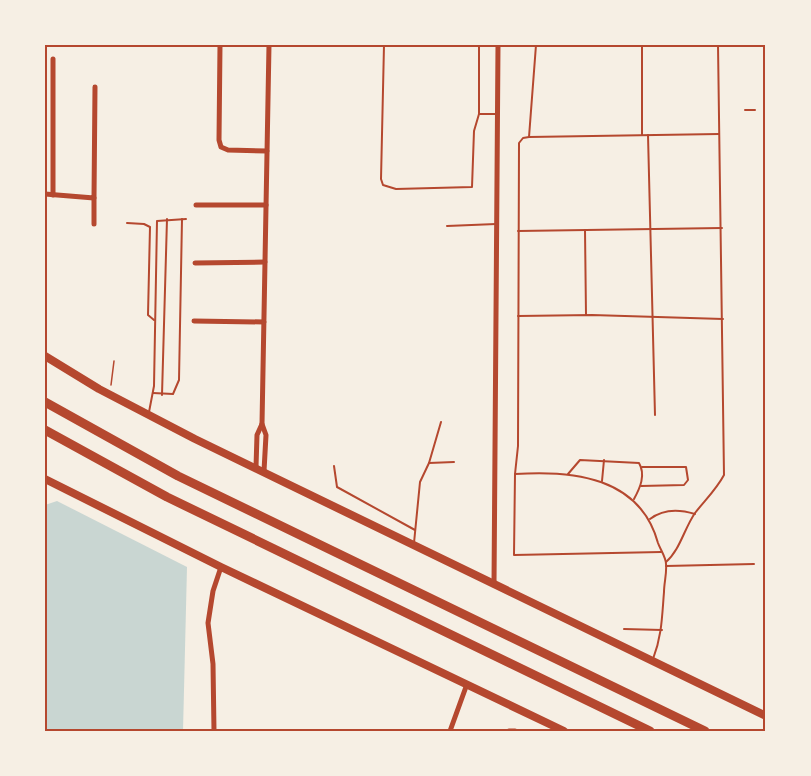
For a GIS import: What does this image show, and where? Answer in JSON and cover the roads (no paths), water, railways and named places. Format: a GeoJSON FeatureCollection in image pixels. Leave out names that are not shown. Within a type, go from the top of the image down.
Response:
{"type":"FeatureCollection","features":[{"type":"Feature","properties":{"kind":"highway"},"geometry":{"type":"LineString","coordinates":[[45,402],[178,476],[705,731]]}},
{"type":"Feature","properties":{"kind":"highway"},"geometry":{"type":"LineString","coordinates":[[45,430],[168,497],[650,731]]}},
{"type":"Feature","properties":{"kind":"main road"},"geometry":{"type":"LineString","coordinates":[[45,356],[148,415],[766,716]]}},
{"type":"Feature","properties":{"kind":"main road"},"geometry":{"type":"LineString","coordinates":[[45,479],[222,567],[564,731]]}},
{"type":"Feature","properties":{"kind":"street"},"geometry":{"type":"LineString","coordinates":[[220,45],[219,140],[221,147],[228,150],[267,151]]}},
{"type":"Feature","properties":{"kind":"street"},"geometry":{"type":"LineString","coordinates":[[264,471],[266,435],[262,424],[269,45]]}},
{"type":"Feature","properties":{"kind":"street"},"geometry":{"type":"LineString","coordinates":[[494,585],[498,45]]}},
{"type":"Feature","properties":{"kind":"street"},"geometry":{"type":"LineString","coordinates":[[53,59],[53,195]]}},
{"type":"Feature","properties":{"kind":"street"},"geometry":{"type":"LineString","coordinates":[[94,224],[95,87]]}},
{"type":"Feature","properties":{"kind":"street"},"geometry":{"type":"LineString","coordinates":[[45,194],[94,198]]}},
{"type":"Feature","properties":{"kind":"street"},"geometry":{"type":"LineString","coordinates":[[196,206],[266,205]]}},
{"type":"Feature","properties":{"kind":"street"},"geometry":{"type":"LineString","coordinates":[[195,262],[265,262]]}},
{"type":"Feature","properties":{"kind":"street"},"geometry":{"type":"LineString","coordinates":[[194,321],[264,322]]}},
{"type":"Feature","properties":{"kind":"street"},"geometry":{"type":"LineString","coordinates":[[256,467],[257,435],[262,424]]}},
{"type":"Feature","properties":{"kind":"street"},"geometry":{"type":"LineString","coordinates":[[214,731],[213,664],[208,622],[213,591],[222,567]]}},
{"type":"Feature","properties":{"kind":"street"},"geometry":{"type":"LineString","coordinates":[[450,731],[466,684]]}},
{"type":"Feature","properties":{"kind":"street"},"geometry":{"type":"LineString","coordinates":[[509,731],[515,731]]}},
{"type":"Feature","properties":{"kind":"lane"},"geometry":{"type":"LineString","coordinates":[[384,45],[381,179],[383,185],[396,189],[472,186],[474,131],[479,114],[479,45]]}},
{"type":"Feature","properties":{"kind":"lane"},"geometry":{"type":"LineString","coordinates":[[529,137],[536,45]]}},
{"type":"Feature","properties":{"kind":"lane"},"geometry":{"type":"LineString","coordinates":[[642,45],[642,135]]}},
{"type":"Feature","properties":{"kind":"lane"},"geometry":{"type":"LineString","coordinates":[[666,564],[673,556],[695,514],[717,488],[724,475],[718,45]]}},
{"type":"Feature","properties":{"kind":"lane"},"geometry":{"type":"LineString","coordinates":[[746,110],[755,110]]}},
{"type":"Feature","properties":{"kind":"lane"},"geometry":{"type":"LineString","coordinates":[[479,114],[497,114]]}},
{"type":"Feature","properties":{"kind":"lane"},"geometry":{"type":"LineString","coordinates":[[661,552],[514,555],[519,143],[523,138],[529,137],[719,134]]}},
{"type":"Feature","properties":{"kind":"lane"},"geometry":{"type":"LineString","coordinates":[[648,135],[655,415]]}},
{"type":"Feature","properties":{"kind":"lane"},"geometry":{"type":"LineString","coordinates":[[162,394],[167,219]]}},
{"type":"Feature","properties":{"kind":"lane"},"geometry":{"type":"LineString","coordinates":[[153,393],[173,394],[179,380],[182,219]]}},
{"type":"Feature","properties":{"kind":"lane"},"geometry":{"type":"LineString","coordinates":[[148,415],[153,393],[157,221],[186,219]]}},
{"type":"Feature","properties":{"kind":"lane"},"geometry":{"type":"LineString","coordinates":[[127,223],[144,224],[150,227],[148,315],[154,320]]}},
{"type":"Feature","properties":{"kind":"lane"},"geometry":{"type":"LineString","coordinates":[[447,226],[497,224]]}},
{"type":"Feature","properties":{"kind":"lane"},"geometry":{"type":"LineString","coordinates":[[518,231],[722,228]]}},
{"type":"Feature","properties":{"kind":"lane"},"geometry":{"type":"LineString","coordinates":[[585,230],[586,315]]}},
{"type":"Feature","properties":{"kind":"lane"},"geometry":{"type":"LineString","coordinates":[[518,316],[586,315],[723,319]]}},
{"type":"Feature","properties":{"kind":"lane"},"geometry":{"type":"LineString","coordinates":[[413,546],[420,482],[429,463],[441,422]]}},
{"type":"Feature","properties":{"kind":"lane"},"geometry":{"type":"LineString","coordinates":[[568,474],[580,460],[635,461],[642,467],[686,467],[688,480],[684,485],[642,486]]}},
{"type":"Feature","properties":{"kind":"lane"},"geometry":{"type":"LineString","coordinates":[[602,481],[604,460]]}},
{"type":"Feature","properties":{"kind":"lane"},"geometry":{"type":"LineString","coordinates":[[429,463],[454,462]]}},
{"type":"Feature","properties":{"kind":"lane"},"geometry":{"type":"LineString","coordinates":[[334,466],[337,487],[415,530]]}},
{"type":"Feature","properties":{"kind":"lane"},"geometry":{"type":"LineString","coordinates":[[634,500],[642,486],[642,467]]}},
{"type":"Feature","properties":{"kind":"lane"},"geometry":{"type":"LineString","coordinates":[[515,474],[568,474],[602,481],[634,500],[650,519],[666,564],[662,630],[652,662]]}},
{"type":"Feature","properties":{"kind":"lane"},"geometry":{"type":"LineString","coordinates":[[650,519],[657,514],[672,510],[695,514]]}},
{"type":"Feature","properties":{"kind":"lane"},"geometry":{"type":"LineString","coordinates":[[666,564],[754,564]]}},
{"type":"Feature","properties":{"kind":"lane"},"geometry":{"type":"LineString","coordinates":[[624,629],[662,630]]}}]}
